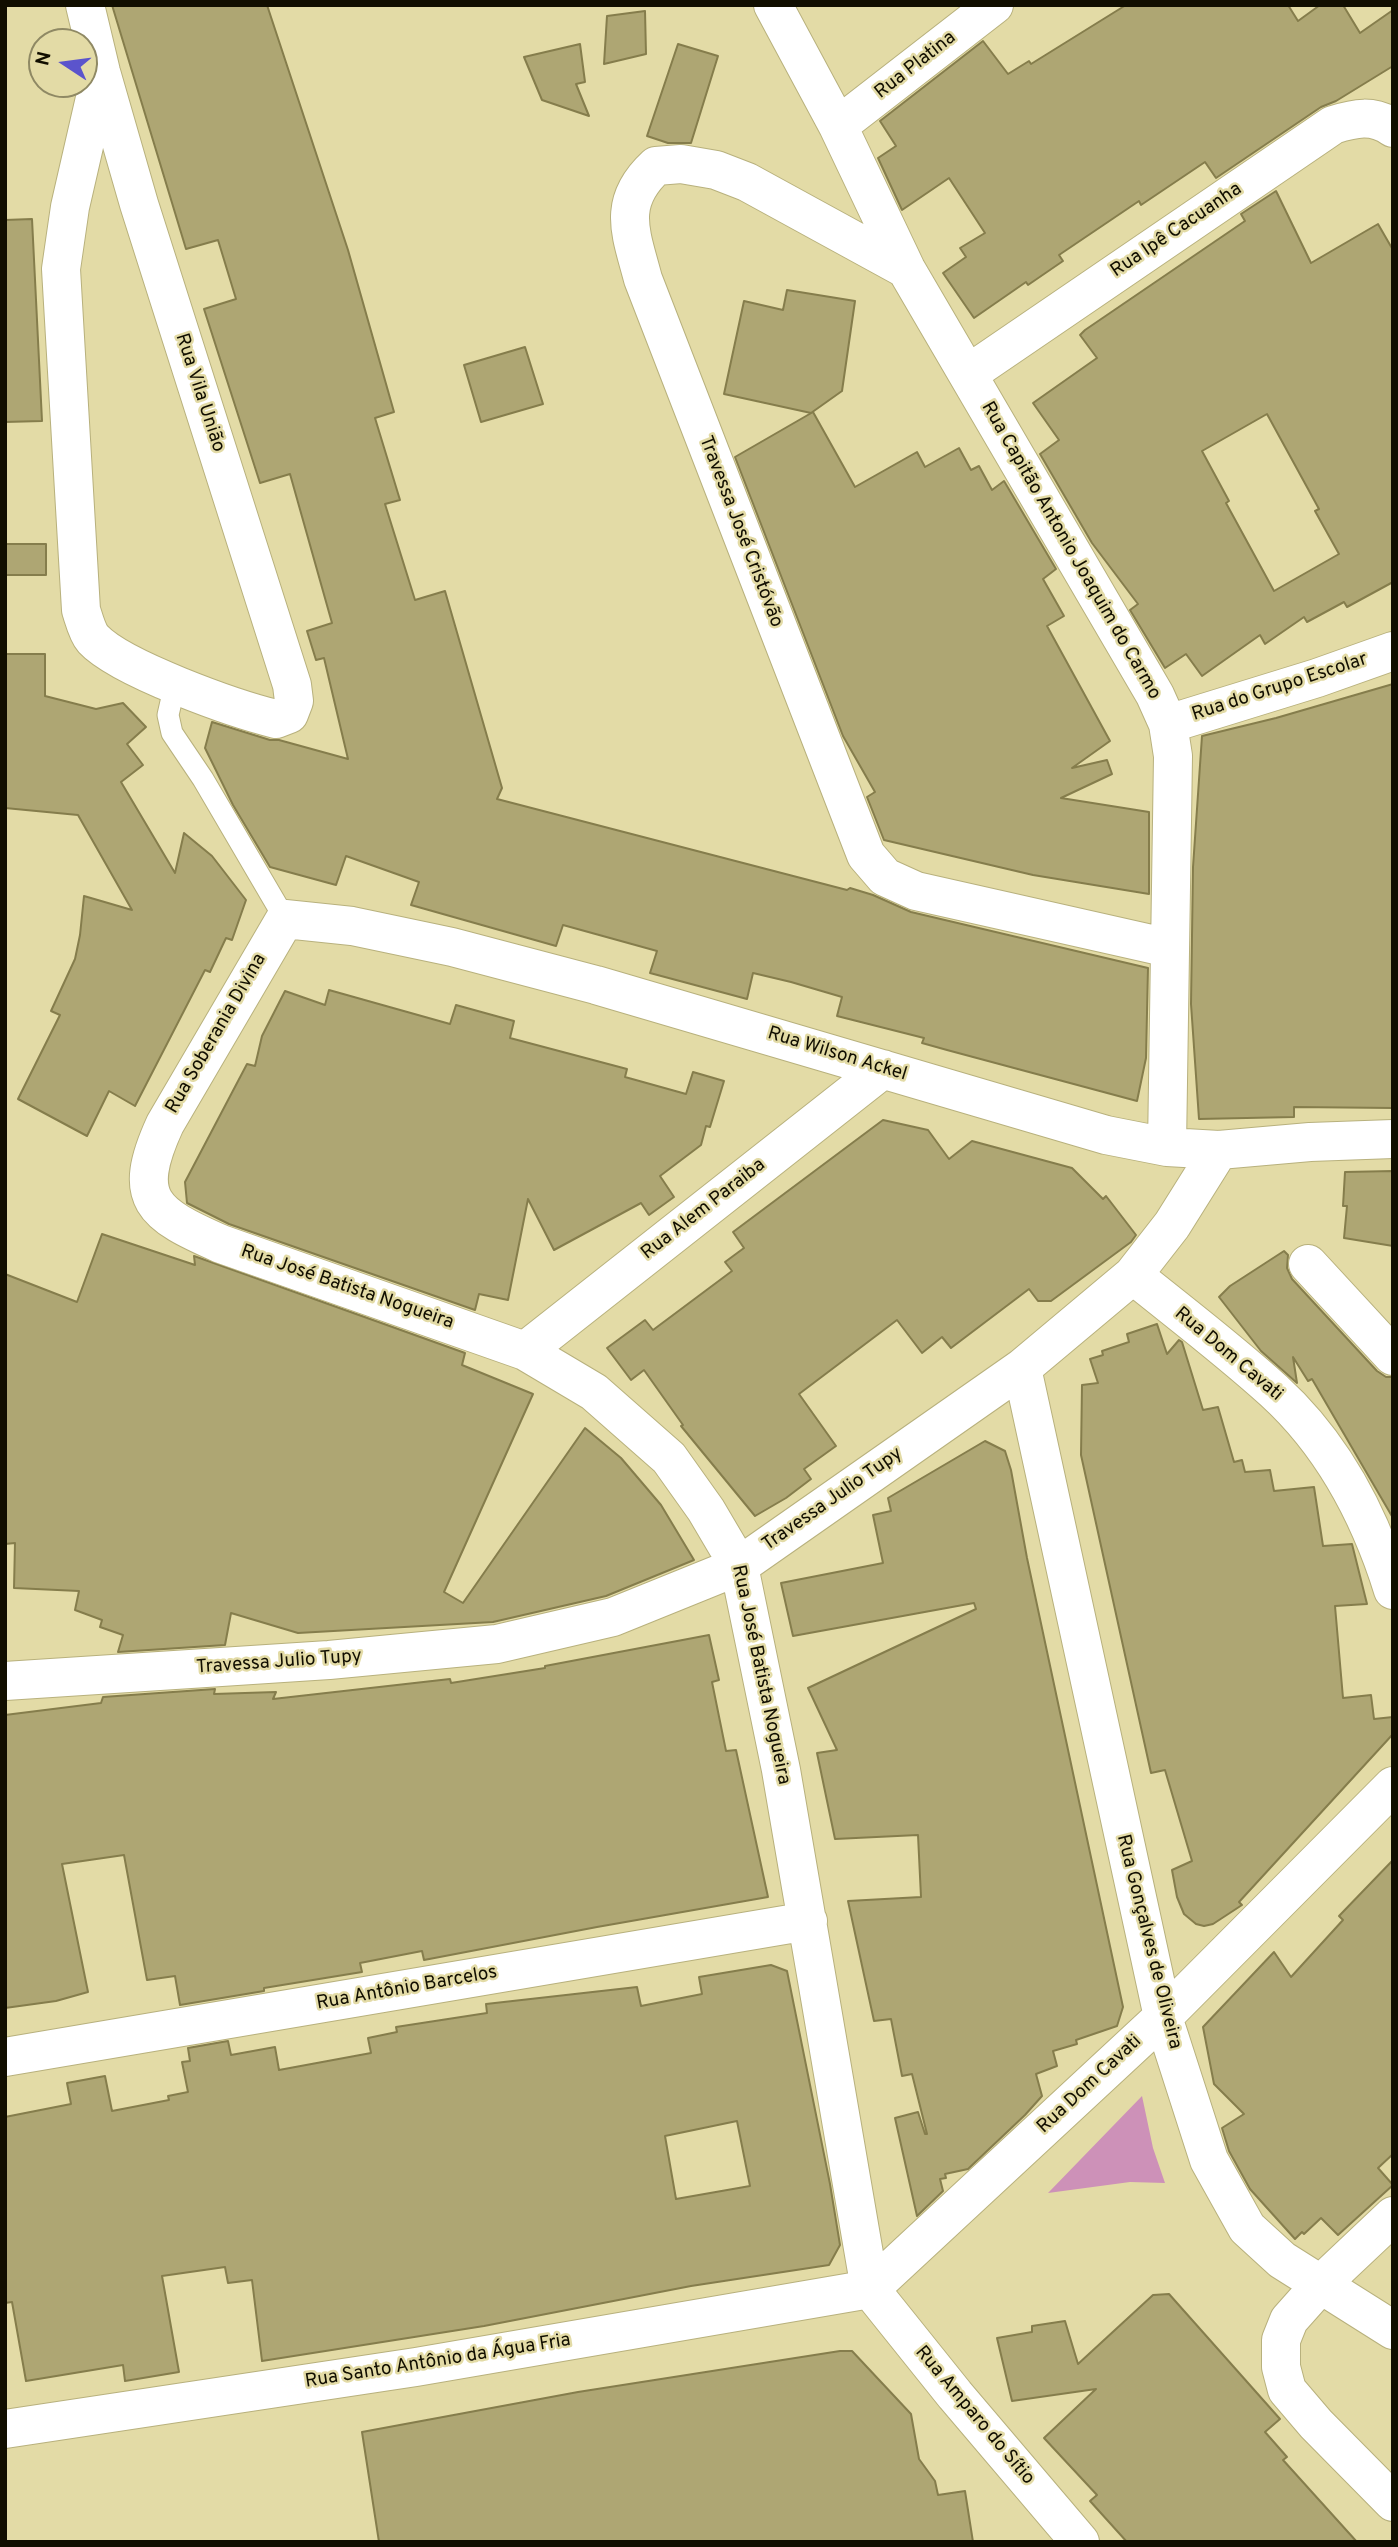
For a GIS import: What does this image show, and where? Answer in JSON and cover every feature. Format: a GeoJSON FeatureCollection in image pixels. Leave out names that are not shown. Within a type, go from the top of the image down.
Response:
{"type":"FeatureCollection","features":[{"type":"Feature","properties":{"kind":"street","name":"Rua Vila União"},"geometry":{"type":"LineString","coordinates":[[85,5],[101,72],[139,204],[292,685],[294,701],[289,714],[276,719],[175,684],[116,657],[91,638],[81,610],[61,269],[70,207],[101,72]]}},
{"type":"Feature","properties":{"kind":"street","name":"Rua Capitão Antonio Joaquim do Carmo"},"geometry":{"type":"LineString","coordinates":[[773,5],[838,126],[906,269],[1155,695],[1168,724],[1173,756],[1167,1147]]}},
{"type":"Feature","properties":{"kind":"street","name":"Rua Platina"},"geometry":{"type":"LineString","coordinates":[[838,126],[993,5]]}},
{"type":"Feature","properties":{"kind":"street","name":"Rua Ipê Cacuanha"},"geometry":{"type":"LineString","coordinates":[[968,374],[1332,125],[1357,117],[1381,120],[1393,128]]}},
{"type":"Feature","properties":{"kind":"street","name":"Travessa José Cristóvão"},"geometry":{"type":"LineString","coordinates":[[906,269],[747,182],[716,170],[681,164],[656,166],[640,180],[631,201],[630,230],[643,279],[866,855],[885,877],[916,891],[1169,948]]}},
{"type":"Feature","properties":{"kind":"street","name":"Rua do Grupo Escolar"},"geometry":{"type":"LineString","coordinates":[[1168,724],[1317,678],[1393,651]]}},
{"type":"Feature","properties":{"kind":"street","name":"Rua Wilson Ackel"},"geometry":{"type":"LineString","coordinates":[[285,919],[352,926],[452,947],[596,985],[1106,1135],[1167,1147],[1219,1150],[1310,1142],[1393,1139]]}},
{"type":"Feature","properties":{"kind":"street","name":"Rua Soberania Divina"},"geometry":{"type":"LineString","coordinates":[[152,1151],[285,919]]}},
{"type":"Feature","properties":{"kind":"street","name":"Rua Alem Paraiba"},"geometry":{"type":"LineString","coordinates":[[525,1351],[883,1069]]}},
{"type":"Feature","properties":{"kind":"street","name":"Travessa Julio Tupy"},"geometry":{"type":"LineString","coordinates":[[5,1681],[329,1660],[497,1644],[613,1617],[739,1566],[1022,1368],[1133,1275],[1172,1225],[1219,1150]]}},
{"type":"Feature","properties":{"kind":"street","name":"Rua José Batista Nogueira"},"geometry":{"type":"LineString","coordinates":[[152,1151],[148,1187],[159,1210],[177,1225],[233,1249],[525,1351],[594,1392],[669,1458],[706,1510],[739,1566],[781,1770],[870,2289]]}},
{"type":"Feature","properties":{"kind":"street"},"geometry":{"type":"LineString","coordinates":[[1308,1264],[1393,1356]]}},
{"type":"Feature","properties":{"kind":"street","name":"Rua Dom Cavati"},"geometry":{"type":"LineString","coordinates":[[1133,1275],[1275,1392],[1325,1448],[1360,1504],[1382,1556],[1393,1591]]}},
{"type":"Feature","properties":{"kind":"street","name":"Rua Gonçalves de Oliveira"},"geometry":{"type":"LineString","coordinates":[[1022,1368],[1163,2017],[1209,2160],[1247,2228],[1282,2260],[1393,2330]]}},
{"type":"Feature","properties":{"kind":"street","name":"Rua Dom Cavati"},"geometry":{"type":"LineString","coordinates":[[870,2289],[1163,2017],[1393,1786]]}},
{"type":"Feature","properties":{"kind":"street","name":"Rua Antônio Barcelos"},"geometry":{"type":"LineString","coordinates":[[5,2057],[808,1921]]}},
{"type":"Feature","properties":{"kind":"street"},"geometry":{"type":"LineString","coordinates":[[1393,2216],[1321,2284],[1289,2320],[1281,2340],[1281,2367],[1287,2390],[1316,2424],[1393,2502]]}},
{"type":"Feature","properties":{"kind":"street","name":"Rua Santo Antônio da Água Fria"},"geometry":{"type":"LineString","coordinates":[[5,2429],[416,2367],[870,2289]]}},
{"type":"Feature","properties":{"kind":"street","name":"Rua Amparo do Sítio"},"geometry":{"type":"LineString","coordinates":[[870,2289],[955,2395],[1080,2542]]}},
{"type":"Feature","properties":{"kind":"lane"},"geometry":{"type":"LineString","coordinates":[[175,684],[167,715],[172,733],[203,779],[285,919]]}},
{"type":"Feature","properties":{"kind":"shaded area"},"geometry":{"type":"Polygon","coordinates":[[[1142,2096],[1153,2148],[1165,2183],[1130,2182],[1048,2193],[1142,2096]]]}},
{"type":"Feature","properties":{"kind":"building"},"geometry":{"type":"Polygon","coordinates":[[[112,5],[267,5],[348,250],[394,412],[375,418],[400,500],[385,504],[415,600],[445,591],[502,788],[497,799],[847,890],[850,888],[911,912],[1148,968],[1146,1058],[1137,1101],[922,1043],[924,1038],[837,1016],[842,997],[791,982],[753,973],[747,999],[650,973],[657,951],[563,925],[556,946],[411,905],[419,882],[346,856],[336,885],[270,867],[233,805],[205,748],[212,722],[270,740],[279,740],[348,759],[324,658],[316,660],[307,631],[332,623],[290,474],[260,483],[204,309],[236,299],[218,240],[186,249],[112,5]]]}},
{"type":"Feature","properties":{"kind":"building"},"geometry":{"type":"Polygon","coordinates":[[[1126,5],[1288,5],[1298,21],[1320,5],[1343,5],[1360,33],[1393,10],[1393,66],[1336,101],[1321,107],[1216,178],[1205,162],[1141,205],[1139,201],[1059,255],[1063,261],[1028,285],[1026,282],[974,318],[943,273],[966,257],[960,248],[985,233],[949,178],[902,210],[878,158],[896,146],[880,121],[983,41],[1008,74],[1029,61],[1031,64],[1126,5]]]}},
{"type":"Feature","properties":{"kind":"building"},"geometry":{"type":"Polygon","coordinates":[[[645,11],[646,54],[604,64],[607,16],[645,11]]]}},
{"type":"Feature","properties":{"kind":"building"},"geometry":{"type":"Polygon","coordinates":[[[580,44],[585,82],[576,84],[589,116],[542,100],[524,57],[580,44]]]}},
{"type":"Feature","properties":{"kind":"building"},"geometry":{"type":"Polygon","coordinates":[[[678,44],[718,56],[691,143],[668,143],[647,136],[678,44]]]}},
{"type":"Feature","properties":{"kind":"building"},"geometry":{"type":"Polygon","coordinates":[[[1276,191],[1311,263],[1378,224],[1393,250],[1393,582],[1347,607],[1344,602],[1307,622],[1304,617],[1265,644],[1260,635],[1202,676],[1186,654],[1165,668],[1130,610],[1138,604],[1092,543],[1040,454],[1059,440],[1033,403],[1097,358],[1080,335],[1085,330],[1245,221],[1241,214],[1276,191]],[[1267,414],[1202,451],[1229,501],[1226,503],[1274,591],[1339,554],[1315,511],[1319,509],[1267,414]]]}},
{"type":"Feature","properties":{"kind":"building"},"geometry":{"type":"Polygon","coordinates":[[[32,219],[42,421],[5,422],[5,220],[32,219]]]}},
{"type":"Feature","properties":{"kind":"building"},"geometry":{"type":"Polygon","coordinates":[[[787,290],[855,301],[842,391],[811,413],[724,394],[744,301],[783,310],[787,290]]]}},
{"type":"Feature","properties":{"kind":"building"},"geometry":{"type":"Polygon","coordinates":[[[525,347],[543,404],[481,422],[464,365],[525,347]]]}},
{"type":"Feature","properties":{"kind":"building"},"geometry":{"type":"Polygon","coordinates":[[[813,412],[855,487],[917,452],[925,467],[959,448],[971,470],[979,466],[992,490],[1004,481],[1056,569],[1043,579],[1064,616],[1047,626],[1110,741],[1072,768],[1107,760],[1112,774],[1061,798],[1149,812],[1149,894],[1033,875],[884,840],[867,797],[875,792],[843,736],[735,457],[813,412]]]}},
{"type":"Feature","properties":{"kind":"building"},"geometry":{"type":"Polygon","coordinates":[[[5,544],[46,544],[46,575],[5,575],[5,544]]]}},
{"type":"Feature","properties":{"kind":"building"},"geometry":{"type":"Polygon","coordinates":[[[5,654],[45,654],[45,696],[96,709],[123,703],[146,727],[127,744],[143,765],[121,782],[175,873],[184,833],[212,856],[246,900],[232,940],[226,938],[210,972],[205,970],[135,1106],[109,1091],[87,1136],[18,1099],[60,1015],[51,1011],[75,959],[84,896],[132,910],[78,815],[5,808],[5,654]]]}},
{"type":"Feature","properties":{"kind":"building"},"geometry":{"type":"Polygon","coordinates":[[[1393,684],[1393,1108],[1294,1107],[1294,1117],[1199,1119],[1191,1004],[1193,867],[1202,736],[1393,684]]]}},
{"type":"Feature","properties":{"kind":"building"},"geometry":{"type":"Polygon","coordinates":[[[329,990],[450,1024],[456,1005],[514,1021],[510,1038],[627,1069],[625,1077],[686,1094],[693,1072],[724,1081],[710,1127],[706,1126],[701,1145],[660,1176],[674,1197],[649,1215],[641,1203],[554,1250],[528,1199],[508,1300],[479,1294],[475,1310],[229,1224],[187,1203],[185,1182],[247,1064],[255,1066],[262,1036],[285,991],[325,1005],[329,990]]]}},
{"type":"Feature","properties":{"kind":"building"},"geometry":{"type":"Polygon","coordinates":[[[883,1120],[928,1130],[949,1159],[972,1141],[1072,1168],[1103,1199],[1106,1196],[1136,1235],[1131,1242],[1051,1301],[1038,1301],[1029,1289],[951,1348],[942,1337],[922,1353],[897,1320],[799,1394],[836,1446],[804,1469],[811,1479],[755,1516],[681,1426],[683,1425],[644,1370],[631,1380],[607,1348],[645,1320],[653,1330],[732,1271],[725,1262],[744,1248],[733,1232],[883,1120]]]}},
{"type":"Feature","properties":{"kind":"building"},"geometry":{"type":"Polygon","coordinates":[[[1393,1171],[1393,1246],[1344,1238],[1347,1206],[1343,1206],[1345,1172],[1393,1171]]]}},
{"type":"Feature","properties":{"kind":"building"},"geometry":{"type":"Polygon","coordinates":[[[102,1234],[195,1265],[194,1256],[465,1353],[462,1365],[533,1394],[444,1592],[463,1603],[585,1428],[621,1458],[661,1505],[694,1560],[606,1596],[493,1622],[298,1633],[231,1613],[225,1645],[118,1652],[123,1635],[100,1627],[102,1620],[75,1610],[79,1591],[14,1588],[15,1543],[5,1544],[5,1274],[77,1302],[102,1234]]]}},
{"type":"Feature","properties":{"kind":"building"},"geometry":{"type":"Polygon","coordinates":[[[1284,1251],[1288,1255],[1287,1268],[1292,1279],[1377,1371],[1386,1377],[1393,1377],[1393,1518],[1312,1379],[1308,1381],[1293,1357],[1297,1383],[1261,1351],[1219,1297],[1230,1286],[1284,1251]]]}},
{"type":"Feature","properties":{"kind":"building"},"geometry":{"type":"Polygon","coordinates":[[[1157,1324],[1167,1354],[1179,1340],[1182,1342],[1203,1410],[1218,1407],[1234,1462],[1242,1460],[1245,1472],[1270,1470],[1274,1491],[1314,1487],[1323,1546],[1352,1544],[1367,1604],[1335,1606],[1343,1698],[1371,1695],[1374,1719],[1393,1717],[1393,1734],[1239,1902],[1242,1905],[1213,1924],[1204,1926],[1196,1924],[1184,1914],[1177,1897],[1172,1870],[1192,1861],[1165,1770],[1151,1773],[1081,1455],[1082,1385],[1098,1383],[1090,1359],[1103,1355],[1102,1351],[1129,1342],[1127,1334],[1157,1324]]]}},
{"type":"Feature","properties":{"kind":"building"},"geometry":{"type":"Polygon","coordinates":[[[985,1441],[1005,1451],[1011,1470],[1027,1558],[1123,2007],[1117,2026],[1076,2040],[1077,2044],[1053,2051],[1057,2066],[1036,2074],[1042,2096],[968,2169],[945,2174],[946,2178],[940,2179],[943,2191],[917,2216],[895,2118],[918,2112],[927,2134],[912,2074],[902,2076],[891,2019],[874,2021],[848,1901],[921,1897],[918,1835],[835,1839],[817,1753],[837,1750],[808,1688],[976,1609],[974,1603],[793,1636],[781,1583],[883,1563],[873,1515],[891,1511],[888,1498],[985,1441]]]}},
{"type":"Feature","properties":{"kind":"building"},"geometry":{"type":"Polygon","coordinates":[[[709,1635],[719,1680],[712,1682],[726,1751],[736,1750],[768,1897],[424,1960],[422,1951],[360,1963],[362,1972],[180,2005],[175,1976],[147,1980],[124,1855],[62,1864],[88,1992],[56,2001],[5,2008],[5,1715],[101,1703],[103,1697],[215,1689],[214,1694],[276,1692],[273,1699],[450,1679],[451,1683],[545,1668],[709,1635]]]}},
{"type":"Feature","properties":{"kind":"building"},"geometry":{"type":"Polygon","coordinates":[[[1393,1860],[1393,2154],[1378,2168],[1393,2185],[1338,2235],[1321,2218],[1295,2239],[1250,2189],[1229,2151],[1222,2128],[1244,2114],[1214,2084],[1203,2027],[1274,1952],[1291,1977],[1343,1920],[1339,1916],[1393,1860]]]}},
{"type":"Feature","properties":{"kind":"building"},"geometry":{"type":"Polygon","coordinates":[[[771,1965],[787,1971],[840,2245],[829,2265],[691,2286],[484,2326],[262,2361],[252,2280],[228,2283],[225,2267],[162,2276],[179,2372],[125,2381],[123,2365],[26,2381],[12,2302],[5,2303],[5,2117],[71,2104],[67,2083],[105,2076],[112,2111],[169,2100],[168,2096],[188,2092],[182,2062],[190,2061],[188,2048],[228,2041],[231,2055],[275,2047],[279,2070],[371,2053],[368,2038],[397,2032],[396,2027],[487,2013],[486,2004],[637,1987],[641,2006],[702,1994],[699,1977],[771,1965]],[[737,2121],[665,2136],[676,2199],[750,2186],[737,2121]]]}},
{"type":"Feature","properties":{"kind":"building"},"geometry":{"type":"Polygon","coordinates":[[[1169,2294],[1280,2419],[1265,2432],[1287,2457],[1283,2460],[1357,2542],[1127,2542],[1090,2501],[1097,2495],[1044,2438],[1096,2389],[1012,2401],[997,2338],[1032,2332],[1032,2326],[1065,2321],[1078,2364],[1153,2295],[1169,2294]]]}},
{"type":"Feature","properties":{"kind":"building"},"geometry":{"type":"Polygon","coordinates":[[[852,2351],[911,2414],[919,2459],[935,2481],[938,2495],[965,2491],[973,2542],[379,2542],[362,2432],[578,2392],[852,2351]]]}}]}
